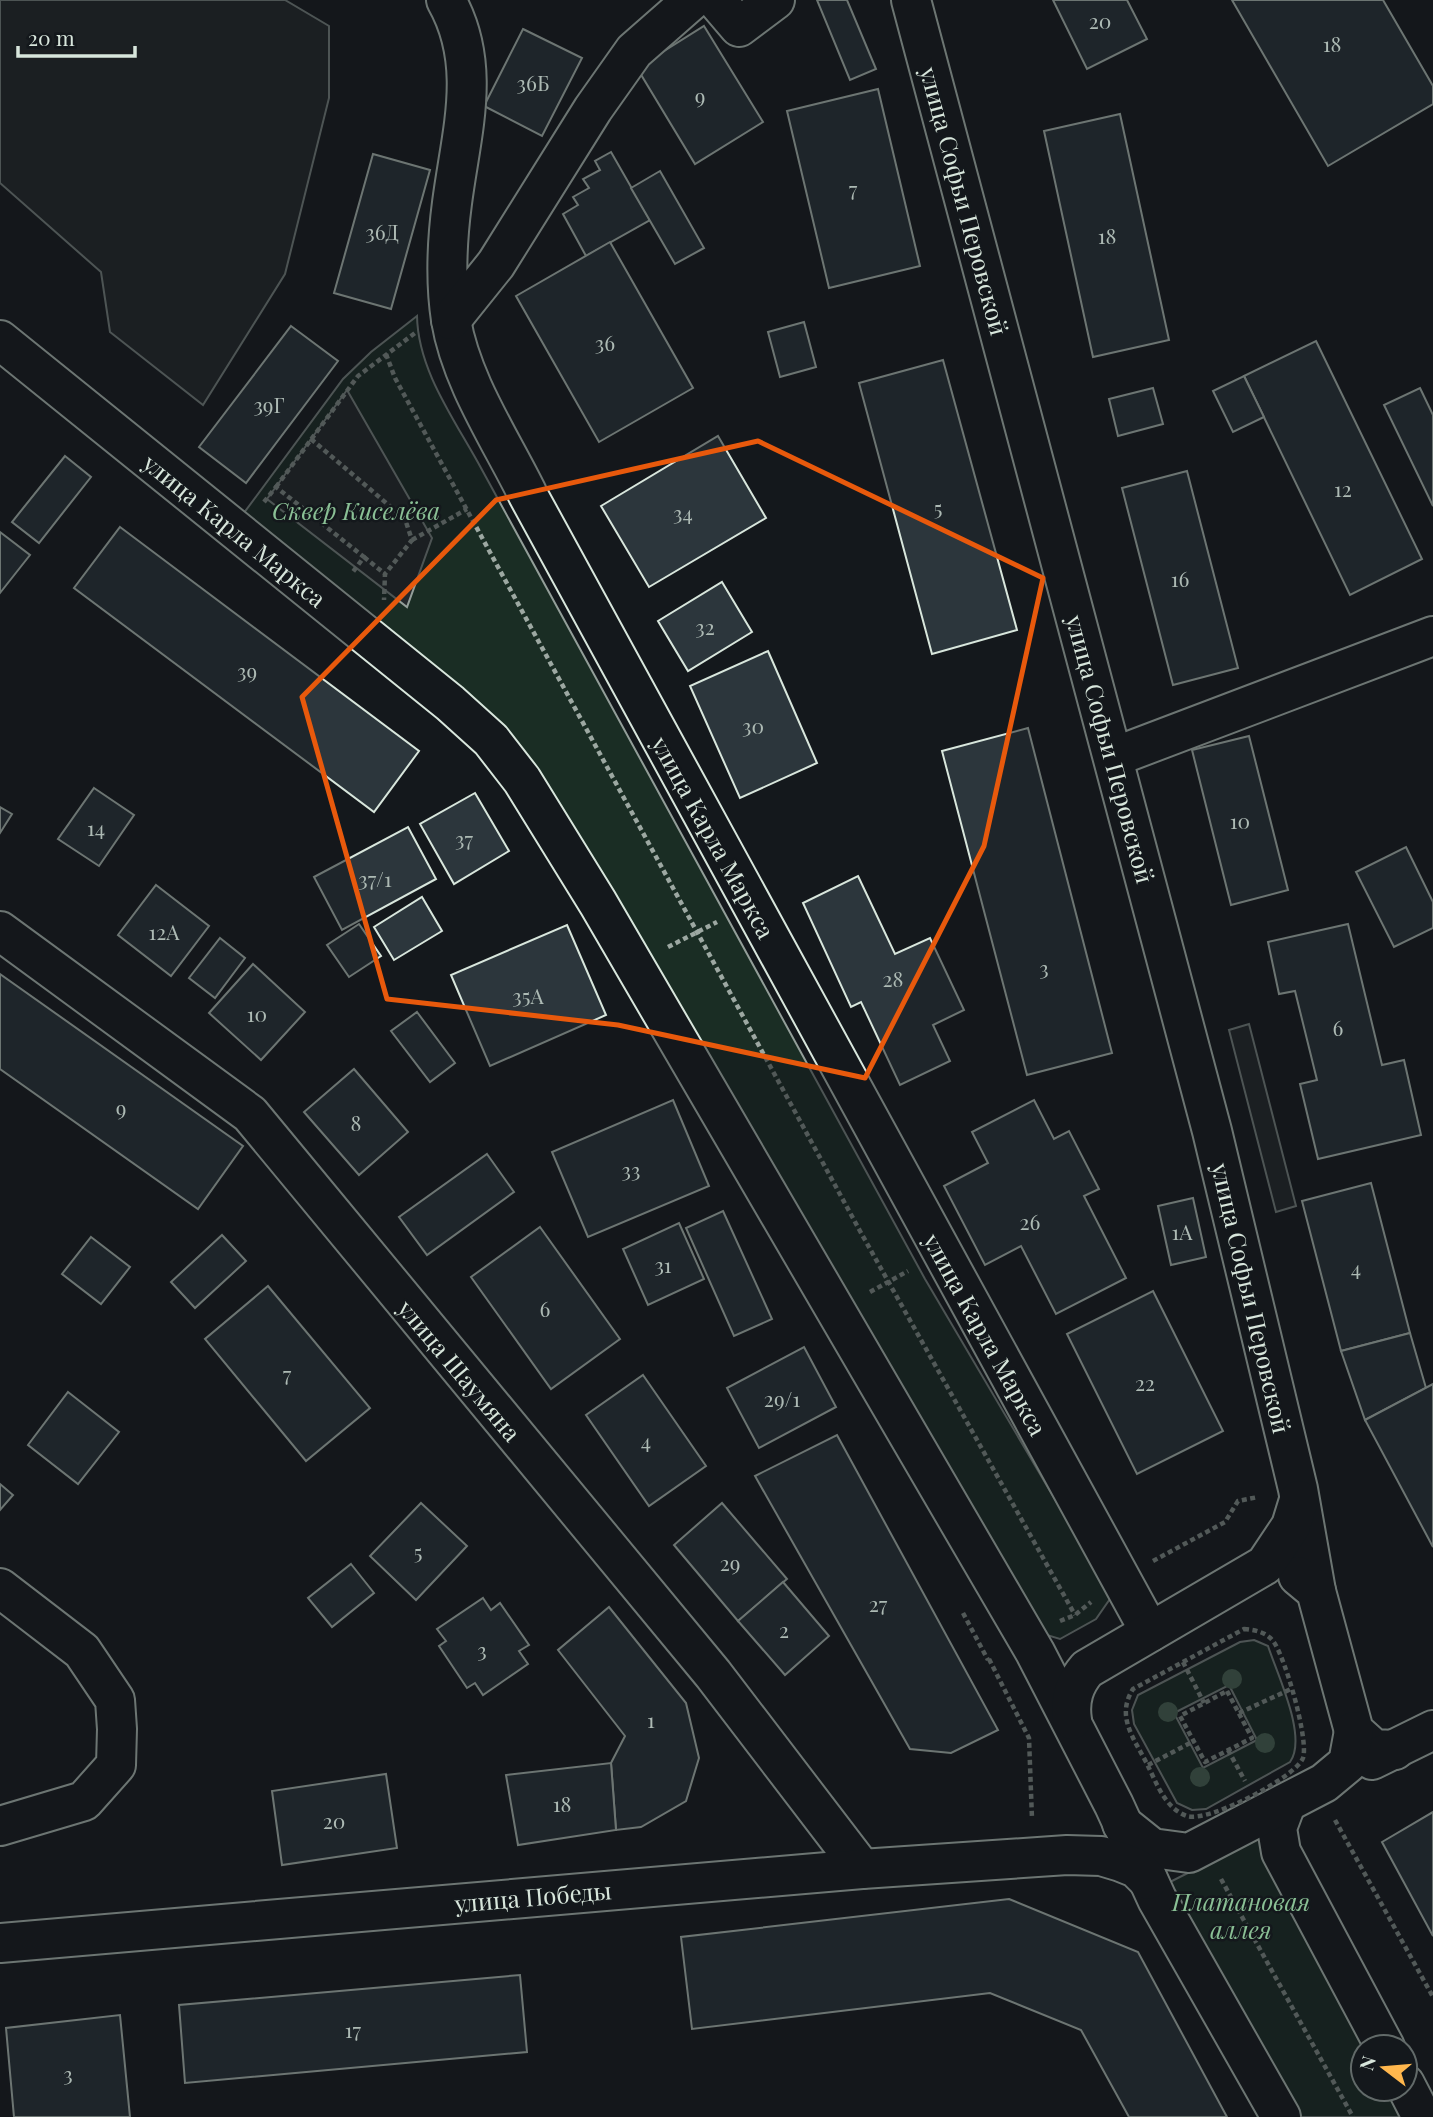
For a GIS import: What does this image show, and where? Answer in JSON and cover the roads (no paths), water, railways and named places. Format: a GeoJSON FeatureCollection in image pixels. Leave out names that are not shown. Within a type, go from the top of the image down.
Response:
{"type":"FeatureCollection","features":[{"type":"Feature","properties":{"kind":"street","name":"улица Карла Маркса"},"geometry":{"type":"LineString","coordinates":[[446,0],[458,21],[468,68],[467,108],[437,323],[461,358],[528,495],[1150,1632]]}},
{"type":"Feature","properties":{"kind":"street"},"geometry":{"type":"LineString","coordinates":[[716,0],[739,27],[775,0]]}},
{"type":"Feature","properties":{"kind":"street","name":"улица Софьи Перовской"},"geometry":{"type":"LineString","coordinates":[[911,0],[1212,1131],[1298,1495],[1316,1591],[1354,1731]]}},
{"type":"Feature","properties":{"kind":"street"},"geometry":{"type":"LineString","coordinates":[[437,323],[496,264],[593,109],[634,51],[691,1]]}},
{"type":"Feature","properties":{"kind":"street","name":"улица Карла Маркса"},"geometry":{"type":"LineString","coordinates":[[0,340],[450,703],[491,740],[522,780],[561,840],[1072,1720],[1105,1847],[1281,2117]]}},
{"type":"Feature","properties":{"kind":"street"},"geometry":{"type":"LineString","coordinates":[[1114,757],[1433,636]]}},
{"type":"Feature","properties":{"kind":"street","name":"улица Шаумяна"},"geometry":{"type":"LineString","coordinates":[[0,931],[250,1114],[713,1674],[862,1869]]}},
{"type":"Feature","properties":{"kind":"street"},"geometry":{"type":"LineString","coordinates":[[1027,1640],[1058,1667],[1071,1671],[1087,1669],[1265,1565],[1291,1526],[1298,1495]]}},
{"type":"Feature","properties":{"kind":"street"},"geometry":{"type":"LineString","coordinates":[[1243,1580],[1286,1570],[1305,1579],[1316,1591]]}},
{"type":"Feature","properties":{"kind":"street"},"geometry":{"type":"LineString","coordinates":[[0,1588],[82,1651],[115,1700],[117,1729],[116,1765],[85,1801],[0,1826]]}},
{"type":"Feature","properties":{"kind":"street"},"geometry":{"type":"LineString","coordinates":[[1072,1720],[1070,1706],[1073,1692],[1087,1669]]}},
{"type":"Feature","properties":{"kind":"street"},"geometry":{"type":"LineString","coordinates":[[1105,1847],[1152,1848],[1189,1853],[1286,1804],[1327,1798],[1395,1750],[1433,1730]]}},
{"type":"Feature","properties":{"kind":"street"},"geometry":{"type":"LineString","coordinates":[[1354,1731],[1374,1749],[1395,1750]]}},
{"type":"Feature","properties":{"kind":"street"},"geometry":{"type":"LineString","coordinates":[[1327,1798],[1348,1763],[1353,1749],[1354,1731]]}},
{"type":"Feature","properties":{"kind":"street"},"geometry":{"type":"LineString","coordinates":[[1286,1804],[1277,1828],[1280,1852],[1377,2033]]}},
{"type":"Feature","properties":{"kind":"street","name":"улица Победы"},"geometry":{"type":"LineString","coordinates":[[0,1943],[1105,1847]]}},
{"type":"Feature","properties":{"kind":"park label","name":"Сквер Киселёва"},"geometry":{"type":"Point","coordinates":[356,510]}},
{"type":"Feature","properties":{"kind":"park label","name":"Платановая аллея"},"geometry":{"type":"Point","coordinates":[1241,1915]}}]}
